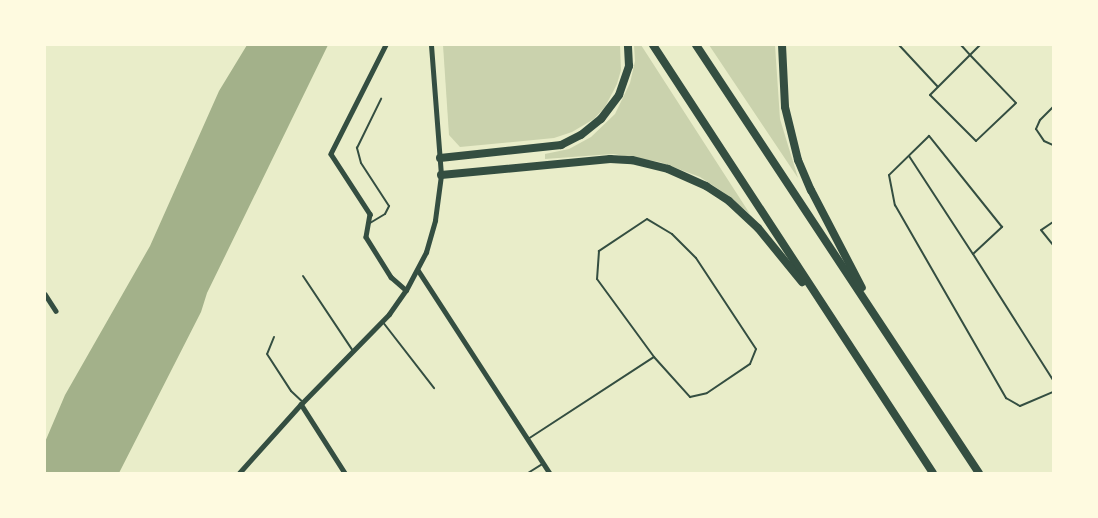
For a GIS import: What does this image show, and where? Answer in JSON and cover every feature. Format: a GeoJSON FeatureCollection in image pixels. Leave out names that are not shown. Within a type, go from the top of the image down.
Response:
{"type":"FeatureCollection","features":[{"type":"Feature","properties":{"kind":"highway"},"geometry":{"type":"LineString","coordinates":[[440,158],[561,145],[581,135],[606,114],[619,95],[628,66],[628,45]]}},
{"type":"Feature","properties":{"kind":"highway"},"geometry":{"type":"LineString","coordinates":[[653,45],[933,473]]}},
{"type":"Feature","properties":{"kind":"highway"},"geometry":{"type":"LineString","coordinates":[[696,45],[808,219],[879,320],[978,473]]}},
{"type":"Feature","properties":{"kind":"highway"},"geometry":{"type":"LineString","coordinates":[[782,45],[785,107],[798,160],[811,190],[879,320]]}},
{"type":"Feature","properties":{"kind":"highway"},"geometry":{"type":"LineString","coordinates":[[441,175],[598,159],[632,160],[668,169],[706,186],[743,214],[758,228],[831,318]]}},
{"type":"Feature","properties":{"kind":"street"},"geometry":{"type":"LineString","coordinates":[[386,45],[332,150],[332,158],[370,214],[366,237],[391,277],[406,290]]}},
{"type":"Feature","properties":{"kind":"street"},"geometry":{"type":"LineString","coordinates":[[239,473],[302,403],[382,321],[418,270],[431,238],[441,175],[431,45]]}},
{"type":"Feature","properties":{"kind":"street"},"geometry":{"type":"LineString","coordinates":[[418,270],[550,473]]}},
{"type":"Feature","properties":{"kind":"street"},"geometry":{"type":"LineString","coordinates":[[45,294],[56,311]]}},
{"type":"Feature","properties":{"kind":"street"},"geometry":{"type":"LineString","coordinates":[[302,403],[345,473]]}},
{"type":"Feature","properties":{"kind":"lane"},"geometry":{"type":"LineString","coordinates":[[899,45],[938,87]]}},
{"type":"Feature","properties":{"kind":"lane"},"geometry":{"type":"LineString","coordinates":[[961,45],[970,55],[1016,103],[976,141],[930,95],[938,87],[970,55],[980,45]]}},
{"type":"Feature","properties":{"kind":"lane"},"geometry":{"type":"LineString","coordinates":[[368,225],[388,210],[387,200],[358,156],[361,138],[381,99]]}},
{"type":"Feature","properties":{"kind":"lane"},"geometry":{"type":"LineString","coordinates":[[1053,107],[1040,120],[1036,129],[1044,141],[1053,145]]}},
{"type":"Feature","properties":{"kind":"lane"},"geometry":{"type":"LineString","coordinates":[[973,254],[1002,227],[929,136],[889,175],[896,205],[1006,398],[1020,406],[1053,392]]}},
{"type":"Feature","properties":{"kind":"lane"},"geometry":{"type":"LineString","coordinates":[[909,156],[1053,380]]}},
{"type":"Feature","properties":{"kind":"lane"},"geometry":{"type":"LineString","coordinates":[[647,219],[672,234],[696,258],[756,349],[750,364],[707,393],[690,397],[654,357],[597,279],[599,251],[647,219]]}},
{"type":"Feature","properties":{"kind":"lane"},"geometry":{"type":"LineString","coordinates":[[1053,222],[1041,230],[1053,245]]}},
{"type":"Feature","properties":{"kind":"lane"},"geometry":{"type":"LineString","coordinates":[[303,276],[353,351]]}},
{"type":"Feature","properties":{"kind":"lane"},"geometry":{"type":"LineString","coordinates":[[382,321],[434,388]]}},
{"type":"Feature","properties":{"kind":"lane"},"geometry":{"type":"LineString","coordinates":[[274,337],[267,354],[291,391],[302,403]]}},
{"type":"Feature","properties":{"kind":"lane"},"geometry":{"type":"LineString","coordinates":[[528,439],[654,357]]}},
{"type":"Feature","properties":{"kind":"lane"},"geometry":{"type":"LineString","coordinates":[[528,473],[544,463]]}},
{"type":"Feature","properties":{"kind":"shaded area"},"geometry":{"type":"Polygon","coordinates":[[[247,45],[328,45],[207,293],[201,312],[119,473],[45,473],[45,442],[65,395],[150,246],[219,91],[247,45]]]}},
{"type":"Feature","properties":{"kind":"shaded area"},"geometry":{"type":"Polygon","coordinates":[[[443,45],[620,45],[621,70],[617,84],[605,107],[594,119],[572,132],[554,138],[460,147],[449,135],[443,45]]]}},
{"type":"Feature","properties":{"kind":"shaded area"},"geometry":{"type":"Polygon","coordinates":[[[634,45],[641,45],[750,214],[700,177],[660,162],[613,154],[545,159],[545,154],[569,149],[591,137],[615,114],[630,83],[635,61],[634,45]]]}},
{"type":"Feature","properties":{"kind":"shaded area"},"geometry":{"type":"Polygon","coordinates":[[[709,45],[775,45],[780,119],[798,178],[709,45]]]}}]}
